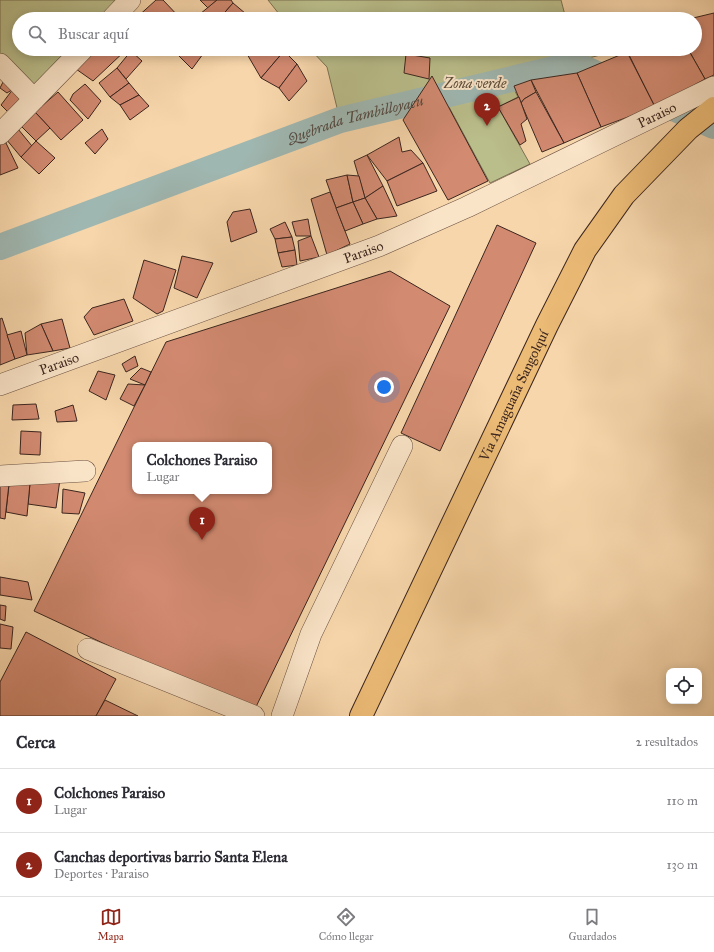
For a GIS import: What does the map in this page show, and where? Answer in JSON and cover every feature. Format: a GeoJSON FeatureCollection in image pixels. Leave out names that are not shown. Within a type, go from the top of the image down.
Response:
{"type":"FeatureCollection","features":[{"type":"Feature","properties":{"kind":"highway","name":"Via Amaguaña Sangolquí"},"geometry":{"type":"LineString","coordinates":[[362,716],[547,325],[585,250],[624,195],[688,129],[714,108]]}},
{"type":"Feature","properties":{"kind":"street"},"geometry":{"type":"LineString","coordinates":[[119,12],[130,0]]}},
{"type":"Feature","properties":{"kind":"street"},"geometry":{"type":"LineString","coordinates":[[0,134],[76,56]]}},
{"type":"Feature","properties":{"kind":"street"},"geometry":{"type":"LineString","coordinates":[[0,64],[34,98]]}},
{"type":"Feature","properties":{"kind":"street","name":"Paraiso"},"geometry":{"type":"LineString","coordinates":[[0,385],[379,246],[467,207],[626,128],[714,87]]}},
{"type":"Feature","properties":{"kind":"street"},"geometry":{"type":"LineString","coordinates":[[282,716],[311,634],[402,446]]}},
{"type":"Feature","properties":{"kind":"street"},"geometry":{"type":"LineString","coordinates":[[0,476],[85,471]]}},
{"type":"Feature","properties":{"kind":"street"},"geometry":{"type":"LineString","coordinates":[[88,649],[254,716]]}},
{"type":"Feature","properties":{"kind":"green space"},"geometry":{"type":"Polygon","coordinates":[[[0,0],[120,0],[109,12],[12,12],[12,56],[66,56],[36,88],[0,54],[0,0]]]}},
{"type":"Feature","properties":{"kind":"green space"},"geometry":{"type":"Polygon","coordinates":[[[268,0],[561,0],[564,12],[277,12],[268,0]]]}},
{"type":"Feature","properties":{"kind":"green space","name":"Zona verde"},"geometry":{"type":"Polygon","coordinates":[[[317,56],[596,56],[509,80],[518,97],[498,107],[530,164],[490,183],[442,94],[340,120],[327,67],[317,56]]]}},
{"type":"Feature","properties":{"kind":"building"},"geometry":{"type":"Polygon","coordinates":[[[156,0],[163,0],[174,12],[143,12],[156,0]]]}},
{"type":"Feature","properties":{"kind":"building"},"geometry":{"type":"Polygon","coordinates":[[[200,0],[217,0],[208,8],[200,0]]]}},
{"type":"Feature","properties":{"kind":"building"},"geometry":{"type":"Polygon","coordinates":[[[217,0],[231,0],[233,3],[225,12],[202,12],[217,0]]]}},
{"type":"Feature","properties":{"kind":"building"},"geometry":{"type":"Polygon","coordinates":[[[233,3],[244,12],[225,12],[233,3]]]}},
{"type":"Feature","properties":{"kind":"building"},"geometry":{"type":"Polygon","coordinates":[[[714,13],[714,75],[705,79],[692,56],[702,56],[702,16],[714,13]]]}},
{"type":"Feature","properties":{"kind":"building"},"geometry":{"type":"Polygon","coordinates":[[[90,56],[120,56],[93,81],[76,69],[90,56]]]}},
{"type":"Feature","properties":{"kind":"building"},"geometry":{"type":"Polygon","coordinates":[[[127,56],[136,56],[142,61],[126,79],[117,68],[127,56]]]}},
{"type":"Feature","properties":{"kind":"building"},"geometry":{"type":"Polygon","coordinates":[[[179,56],[202,56],[192,69],[179,56]]]}},
{"type":"Feature","properties":{"kind":"building"},"geometry":{"type":"Polygon","coordinates":[[[248,56],[280,56],[261,78],[248,56]]]}},
{"type":"Feature","properties":{"kind":"building"},"geometry":{"type":"Polygon","coordinates":[[[280,56],[289,56],[297,64],[279,88],[261,78],[280,56]]]}},
{"type":"Feature","properties":{"kind":"building"},"geometry":{"type":"Polygon","coordinates":[[[406,56],[430,58],[429,79],[404,73],[406,56]]]}},
{"type":"Feature","properties":{"kind":"building"},"geometry":{"type":"Polygon","coordinates":[[[617,56],[629,56],[655,107],[601,127],[577,73],[617,56]]]}},
{"type":"Feature","properties":{"kind":"building"},"geometry":{"type":"Polygon","coordinates":[[[630,56],[692,56],[705,79],[655,107],[630,56]]]}},
{"type":"Feature","properties":{"kind":"building"},"geometry":{"type":"Polygon","coordinates":[[[297,64],[307,81],[289,101],[279,88],[297,64]]]}},
{"type":"Feature","properties":{"kind":"building"},"geometry":{"type":"Polygon","coordinates":[[[117,68],[129,83],[110,97],[99,83],[117,68]]]}},
{"type":"Feature","properties":{"kind":"building"},"geometry":{"type":"Polygon","coordinates":[[[577,73],[601,127],[564,143],[531,80],[577,73]]]}},
{"type":"Feature","properties":{"kind":"building"},"geometry":{"type":"Polygon","coordinates":[[[432,76],[488,181],[448,200],[403,120],[432,76]]]}},
{"type":"Feature","properties":{"kind":"building"},"geometry":{"type":"Polygon","coordinates":[[[5,78],[13,89],[7,93],[0,88],[5,78]]]}},
{"type":"Feature","properties":{"kind":"building"},"geometry":{"type":"Polygon","coordinates":[[[531,80],[536,92],[524,99],[521,103],[514,86],[531,80]]]}},
{"type":"Feature","properties":{"kind":"building"},"geometry":{"type":"Polygon","coordinates":[[[129,83],[139,95],[120,105],[110,97],[129,83]]]}},
{"type":"Feature","properties":{"kind":"building"},"geometry":{"type":"Polygon","coordinates":[[[85,84],[101,101],[88,119],[70,100],[73,94],[85,84]]]}},
{"type":"Feature","properties":{"kind":"building"},"geometry":{"type":"Polygon","coordinates":[[[13,89],[29,101],[13,117],[1,105],[13,89]]]}},
{"type":"Feature","properties":{"kind":"building"},"geometry":{"type":"Polygon","coordinates":[[[58,92],[83,120],[61,140],[35,112],[58,92]]]}},
{"type":"Feature","properties":{"kind":"building"},"geometry":{"type":"Polygon","coordinates":[[[536,92],[564,143],[542,152],[521,103],[524,99],[536,92]]]}},
{"type":"Feature","properties":{"kind":"building"},"geometry":{"type":"Polygon","coordinates":[[[139,95],[149,106],[130,120],[120,105],[139,95]]]}},
{"type":"Feature","properties":{"kind":"building"},"geometry":{"type":"Polygon","coordinates":[[[519,97],[527,119],[521,124],[526,141],[520,145],[498,107],[519,97]]]}},
{"type":"Feature","properties":{"kind":"building"},"geometry":{"type":"Polygon","coordinates":[[[35,112],[50,128],[36,141],[21,126],[35,112]]]}},
{"type":"Feature","properties":{"kind":"building"},"geometry":{"type":"Polygon","coordinates":[[[18,129],[32,146],[21,157],[6,139],[18,129]]]}},
{"type":"Feature","properties":{"kind":"building"},"geometry":{"type":"Polygon","coordinates":[[[102,129],[108,139],[95,154],[85,143],[102,129]]]}},
{"type":"Feature","properties":{"kind":"building"},"geometry":{"type":"Polygon","coordinates":[[[399,137],[402,152],[411,150],[423,163],[387,181],[367,155],[399,137]]]}},
{"type":"Feature","properties":{"kind":"building"},"geometry":{"type":"Polygon","coordinates":[[[5,141],[18,168],[0,175],[0,144],[5,141]]]}},
{"type":"Feature","properties":{"kind":"building"},"geometry":{"type":"Polygon","coordinates":[[[36,141],[55,158],[39,174],[21,157],[36,141]]]}},
{"type":"Feature","properties":{"kind":"building"},"geometry":{"type":"Polygon","coordinates":[[[367,155],[383,186],[365,198],[354,161],[367,155]]]}},
{"type":"Feature","properties":{"kind":"building"},"geometry":{"type":"Polygon","coordinates":[[[423,163],[437,191],[397,206],[387,181],[423,163]]]}},
{"type":"Feature","properties":{"kind":"building"},"geometry":{"type":"Polygon","coordinates":[[[347,175],[353,202],[336,208],[326,180],[347,175]]]}},
{"type":"Feature","properties":{"kind":"building"},"geometry":{"type":"Polygon","coordinates":[[[347,175],[359,176],[365,198],[353,202],[347,175]]]}},
{"type":"Feature","properties":{"kind":"building"},"geometry":{"type":"Polygon","coordinates":[[[383,186],[397,216],[377,219],[365,198],[383,186]]]}},
{"type":"Feature","properties":{"kind":"building"},"geometry":{"type":"Polygon","coordinates":[[[330,192],[350,244],[327,255],[311,199],[330,192]]]}},
{"type":"Feature","properties":{"kind":"building"},"geometry":{"type":"Polygon","coordinates":[[[365,198],[377,219],[363,224],[353,202],[365,198]]]}},
{"type":"Feature","properties":{"kind":"building"},"geometry":{"type":"Polygon","coordinates":[[[353,202],[363,224],[345,231],[336,208],[353,202]]]}},
{"type":"Feature","properties":{"kind":"building"},"geometry":{"type":"Polygon","coordinates":[[[250,209],[257,232],[231,242],[227,222],[233,212],[250,209]]]}},
{"type":"Feature","properties":{"kind":"building"},"geometry":{"type":"Polygon","coordinates":[[[308,219],[311,236],[296,236],[292,222],[308,219]]]}},
{"type":"Feature","properties":{"kind":"building"},"geometry":{"type":"Polygon","coordinates":[[[285,222],[292,237],[275,239],[270,229],[285,222]]]}},
{"type":"Feature","properties":{"kind":"building"},"geometry":{"type":"Polygon","coordinates":[[[497,225],[536,243],[440,451],[401,433],[497,225]]]}},
{"type":"Feature","properties":{"kind":"building"},"geometry":{"type":"Polygon","coordinates":[[[311,236],[319,257],[300,261],[298,241],[311,236]]]}},
{"type":"Feature","properties":{"kind":"building"},"geometry":{"type":"Polygon","coordinates":[[[292,237],[295,250],[278,253],[275,239],[292,237]]]}},
{"type":"Feature","properties":{"kind":"building"},"geometry":{"type":"Polygon","coordinates":[[[295,250],[297,265],[282,267],[278,253],[295,250]]]}},
{"type":"Feature","properties":{"kind":"building"},"geometry":{"type":"Polygon","coordinates":[[[182,256],[213,263],[197,298],[174,288],[182,256]]]}},
{"type":"Feature","properties":{"kind":"building"},"geometry":{"type":"Polygon","coordinates":[[[144,260],[176,270],[163,311],[157,314],[133,298],[144,260]]]}},
{"type":"Feature","properties":{"kind":"building"},"geometry":{"type":"Polygon","coordinates":[[[390,271],[450,306],[253,713],[34,611],[166,342],[390,271]]]}},
{"type":"Feature","properties":{"kind":"building"},"geometry":{"type":"Polygon","coordinates":[[[124,299],[133,321],[94,335],[84,317],[92,308],[124,299]]]}},
{"type":"Feature","properties":{"kind":"building"},"geometry":{"type":"Polygon","coordinates":[[[2,318],[15,359],[0,365],[0,319],[2,318]]]}},
{"type":"Feature","properties":{"kind":"building"},"geometry":{"type":"Polygon","coordinates":[[[62,319],[70,348],[53,351],[41,324],[62,319]]]}},
{"type":"Feature","properties":{"kind":"building"},"geometry":{"type":"Polygon","coordinates":[[[41,324],[53,351],[27,355],[25,333],[41,324]]]}},
{"type":"Feature","properties":{"kind":"building"},"geometry":{"type":"Polygon","coordinates":[[[21,331],[27,355],[15,359],[7,335],[21,331]]]}},
{"type":"Feature","properties":{"kind":"building"},"geometry":{"type":"Polygon","coordinates":[[[135,356],[138,366],[126,372],[122,364],[135,356]]]}},
{"type":"Feature","properties":{"kind":"building"},"geometry":{"type":"Polygon","coordinates":[[[141,368],[151,372],[145,385],[130,379],[141,368]]]}},
{"type":"Feature","properties":{"kind":"building"},"geometry":{"type":"Polygon","coordinates":[[[98,371],[115,375],[106,400],[89,391],[98,371]]]}},
{"type":"Feature","properties":{"kind":"building"},"geometry":{"type":"Polygon","coordinates":[[[128,384],[145,385],[134,406],[120,399],[128,384]]]}},
{"type":"Feature","properties":{"kind":"building"},"geometry":{"type":"Polygon","coordinates":[[[36,404],[39,419],[12,420],[13,405],[36,404]]]}},
{"type":"Feature","properties":{"kind":"building"},"geometry":{"type":"Polygon","coordinates":[[[73,405],[77,421],[57,422],[55,411],[73,405]]]}},
{"type":"Feature","properties":{"kind":"building"},"geometry":{"type":"Polygon","coordinates":[[[21,431],[41,432],[40,455],[20,454],[21,431]]]}},
{"type":"Feature","properties":{"kind":"building"},"geometry":{"type":"Polygon","coordinates":[[[60,479],[56,508],[28,504],[30,483],[60,479]]]}},
{"type":"Feature","properties":{"kind":"building"},"geometry":{"type":"Polygon","coordinates":[[[30,483],[27,516],[6,512],[9,484],[30,483]]]}},
{"type":"Feature","properties":{"kind":"building"},"geometry":{"type":"Polygon","coordinates":[[[0,484],[9,484],[5,519],[0,518],[0,484]]]}},
{"type":"Feature","properties":{"kind":"building"},"geometry":{"type":"Polygon","coordinates":[[[63,489],[85,493],[79,514],[62,513],[63,489]]]}},
{"type":"Feature","properties":{"kind":"building"},"geometry":{"type":"Polygon","coordinates":[[[0,577],[28,582],[32,600],[0,595],[0,577]]]}},
{"type":"Feature","properties":{"kind":"building"},"geometry":{"type":"Polygon","coordinates":[[[0,605],[6,606],[5,621],[0,619],[0,605]]]}},
{"type":"Feature","properties":{"kind":"building"},"geometry":{"type":"Polygon","coordinates":[[[0,624],[13,627],[11,649],[0,648],[0,624]]]}},
{"type":"Feature","properties":{"kind":"building"},"geometry":{"type":"Polygon","coordinates":[[[26,632],[116,679],[96,716],[0,716],[0,682],[26,632]]]}},
{"type":"Feature","properties":{"kind":"building"},"geometry":{"type":"Polygon","coordinates":[[[105,700],[138,716],[96,716],[105,700]]]}},
{"type":"Feature","properties":{"kind":"waterway","name":"Quebrada Tambilloyacu"},"geometry":{"type":"LineString","coordinates":[[0,247],[340,120],[575,64],[619,84]]}},
{"type":"Feature","properties":{"kind":"waterway","name":"Quebrada Tambilloyacu"},"geometry":{"type":"LineString","coordinates":[[653,99],[714,126]]}},
{"type":"Feature","properties":{"kind":"place","name":"Canchas deportivas barrio Santa Elena"},"geometry":{"type":"Point","coordinates":[487,126]}},
{"type":"Feature","properties":{"kind":"place","name":"Colchones Paraiso"},"geometry":{"type":"Point","coordinates":[202,540]}}]}
